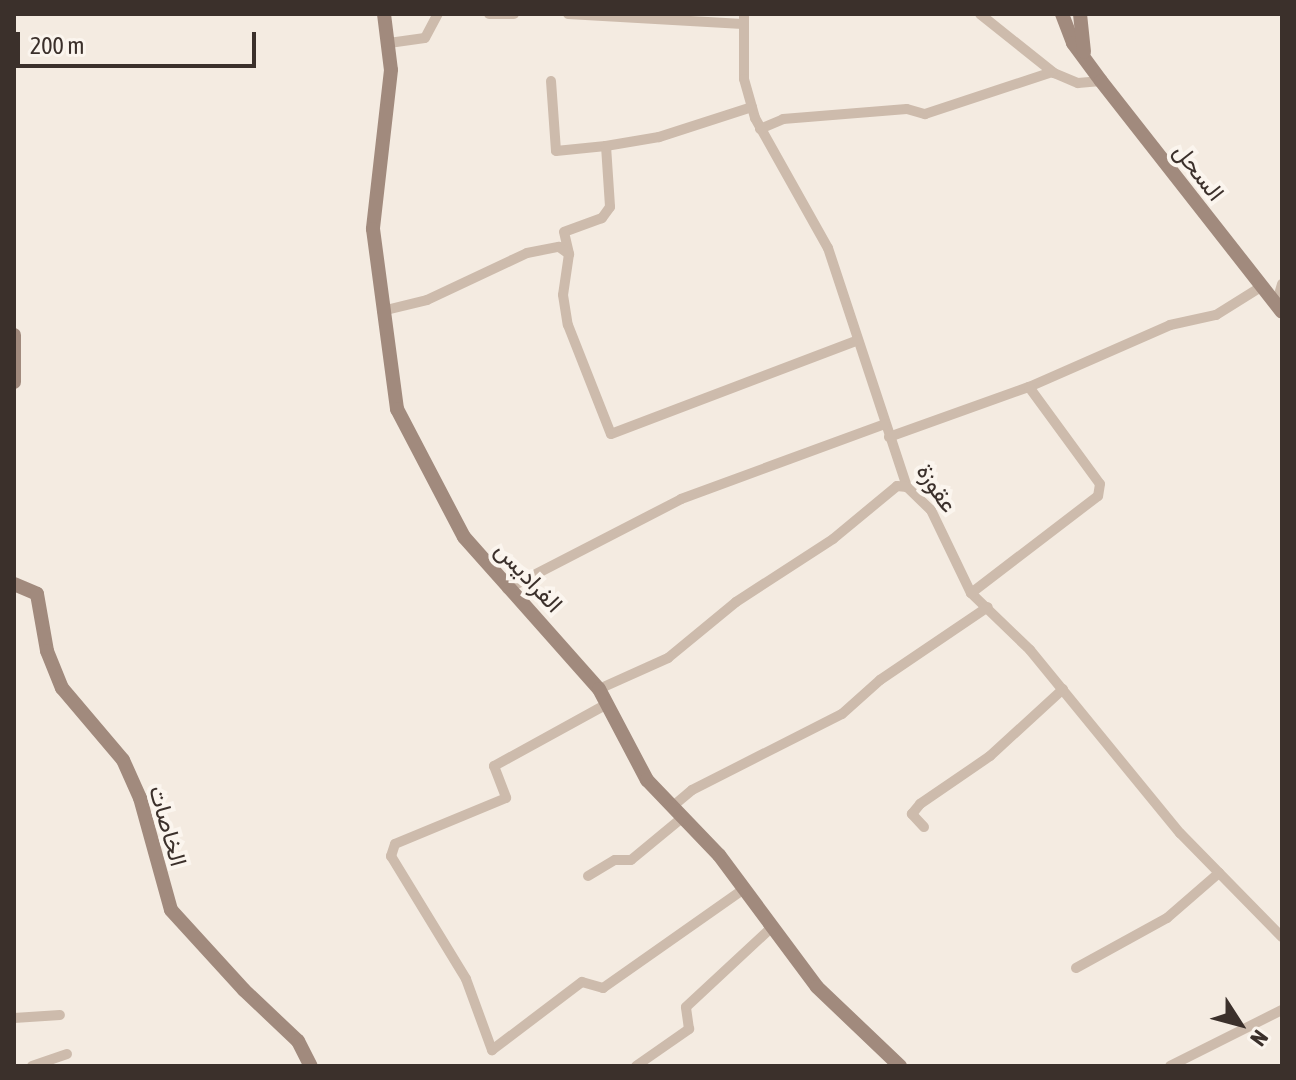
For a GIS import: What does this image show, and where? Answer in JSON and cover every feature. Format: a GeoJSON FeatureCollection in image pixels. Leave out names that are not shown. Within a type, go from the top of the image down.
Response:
{"type":"FeatureCollection","features":[{"type":"Feature","properties":{"kind":"street","name":"الفراديس"},"geometry":{"type":"LineString","coordinates":[[384,14],[391,70],[373,229],[397,409],[464,537],[599,689],[647,780],[744,889],[817,987],[900,1066]]}},
{"type":"Feature","properties":{"kind":"street"},"geometry":{"type":"LineString","coordinates":[[389,43],[425,38],[438,14]]}},
{"type":"Feature","properties":{"kind":"street"},"geometry":{"type":"LineString","coordinates":[[489,14],[514,14]]}},
{"type":"Feature","properties":{"kind":"street"},"geometry":{"type":"LineString","coordinates":[[568,14],[744,19]]}},
{"type":"Feature","properties":{"kind":"street"},"geometry":{"type":"LineString","coordinates":[[980,14],[1052,72],[1078,83],[1101,81]]}},
{"type":"Feature","properties":{"kind":"street","name":"السحل"},"geometry":{"type":"LineString","coordinates":[[1062,14],[1073,43],[1259,288],[1279,309]]}},
{"type":"Feature","properties":{"kind":"street"},"geometry":{"type":"LineString","coordinates":[[1080,14],[1085,56]]}},
{"type":"Feature","properties":{"kind":"street","name":"عقوزة"},"geometry":{"type":"LineString","coordinates":[[744,19],[744,79],[752,107],[760,129],[828,248],[907,487],[931,510],[971,593],[988,607],[1063,689],[1219,873],[1282,937]]}},
{"type":"Feature","properties":{"kind":"street"},"geometry":{"type":"LineString","coordinates":[[760,129],[783,119],[907,109],[925,114],[1052,72]]}},
{"type":"Feature","properties":{"kind":"street"},"geometry":{"type":"LineString","coordinates":[[551,81],[556,151],[659,137],[752,107]]}},
{"type":"Feature","properties":{"kind":"street"},"geometry":{"type":"LineString","coordinates":[[606,146],[610,207],[602,218],[564,232],[569,254],[563,295],[568,325],[611,434],[858,340]]}},
{"type":"Feature","properties":{"kind":"street"},"geometry":{"type":"LineString","coordinates":[[382,311],[427,300],[527,253],[559,247],[569,254]]}},
{"type":"Feature","properties":{"kind":"street"},"geometry":{"type":"LineString","coordinates":[[1279,309],[1282,284]]}},
{"type":"Feature","properties":{"kind":"street"},"geometry":{"type":"LineString","coordinates":[[889,437],[1029,387],[1170,325],[1216,315],[1259,288]]}},
{"type":"Feature","properties":{"kind":"street"},"geometry":{"type":"LineString","coordinates":[[14,335],[14,382]]}},
{"type":"Feature","properties":{"kind":"street"},"geometry":{"type":"LineString","coordinates":[[971,593],[1101,490],[1029,387]]}},
{"type":"Feature","properties":{"kind":"street"},"geometry":{"type":"LineString","coordinates":[[507,589],[681,499],[885,424]]}},
{"type":"Feature","properties":{"kind":"street"},"geometry":{"type":"LineString","coordinates":[[599,689],[668,658],[736,602],[833,539],[897,486],[907,487]]}},
{"type":"Feature","properties":{"kind":"street","name":"الخاصات"},"geometry":{"type":"LineString","coordinates":[[14,584],[37,594],[47,651],[62,688],[123,760],[140,798],[171,910],[244,990],[298,1041],[311,1066]]}},
{"type":"Feature","properties":{"kind":"street"},"geometry":{"type":"LineString","coordinates":[[588,876],[615,860],[631,860],[678,812],[692,790],[842,714],[880,680],[988,607]]}},
{"type":"Feature","properties":{"kind":"street"},"geometry":{"type":"LineString","coordinates":[[924,827],[912,814],[920,804],[990,756],[1063,689]]}},
{"type":"Feature","properties":{"kind":"street"},"geometry":{"type":"LineString","coordinates":[[607,704],[494,766],[506,798],[395,844],[391,856],[466,979],[492,1050],[582,982],[603,988],[744,889]]}},
{"type":"Feature","properties":{"kind":"street"},"geometry":{"type":"LineString","coordinates":[[1076,968],[1167,918],[1219,873]]}},
{"type":"Feature","properties":{"kind":"street"},"geometry":{"type":"LineString","coordinates":[[636,1066],[689,1029],[686,1007],[772,927]]}},
{"type":"Feature","properties":{"kind":"street"},"geometry":{"type":"LineString","coordinates":[[1170,1066],[1282,1010]]}},
{"type":"Feature","properties":{"kind":"street"},"geometry":{"type":"LineString","coordinates":[[14,1018],[60,1015]]}},
{"type":"Feature","properties":{"kind":"street"},"geometry":{"type":"LineString","coordinates":[[32,1066],[67,1054]]}}]}
